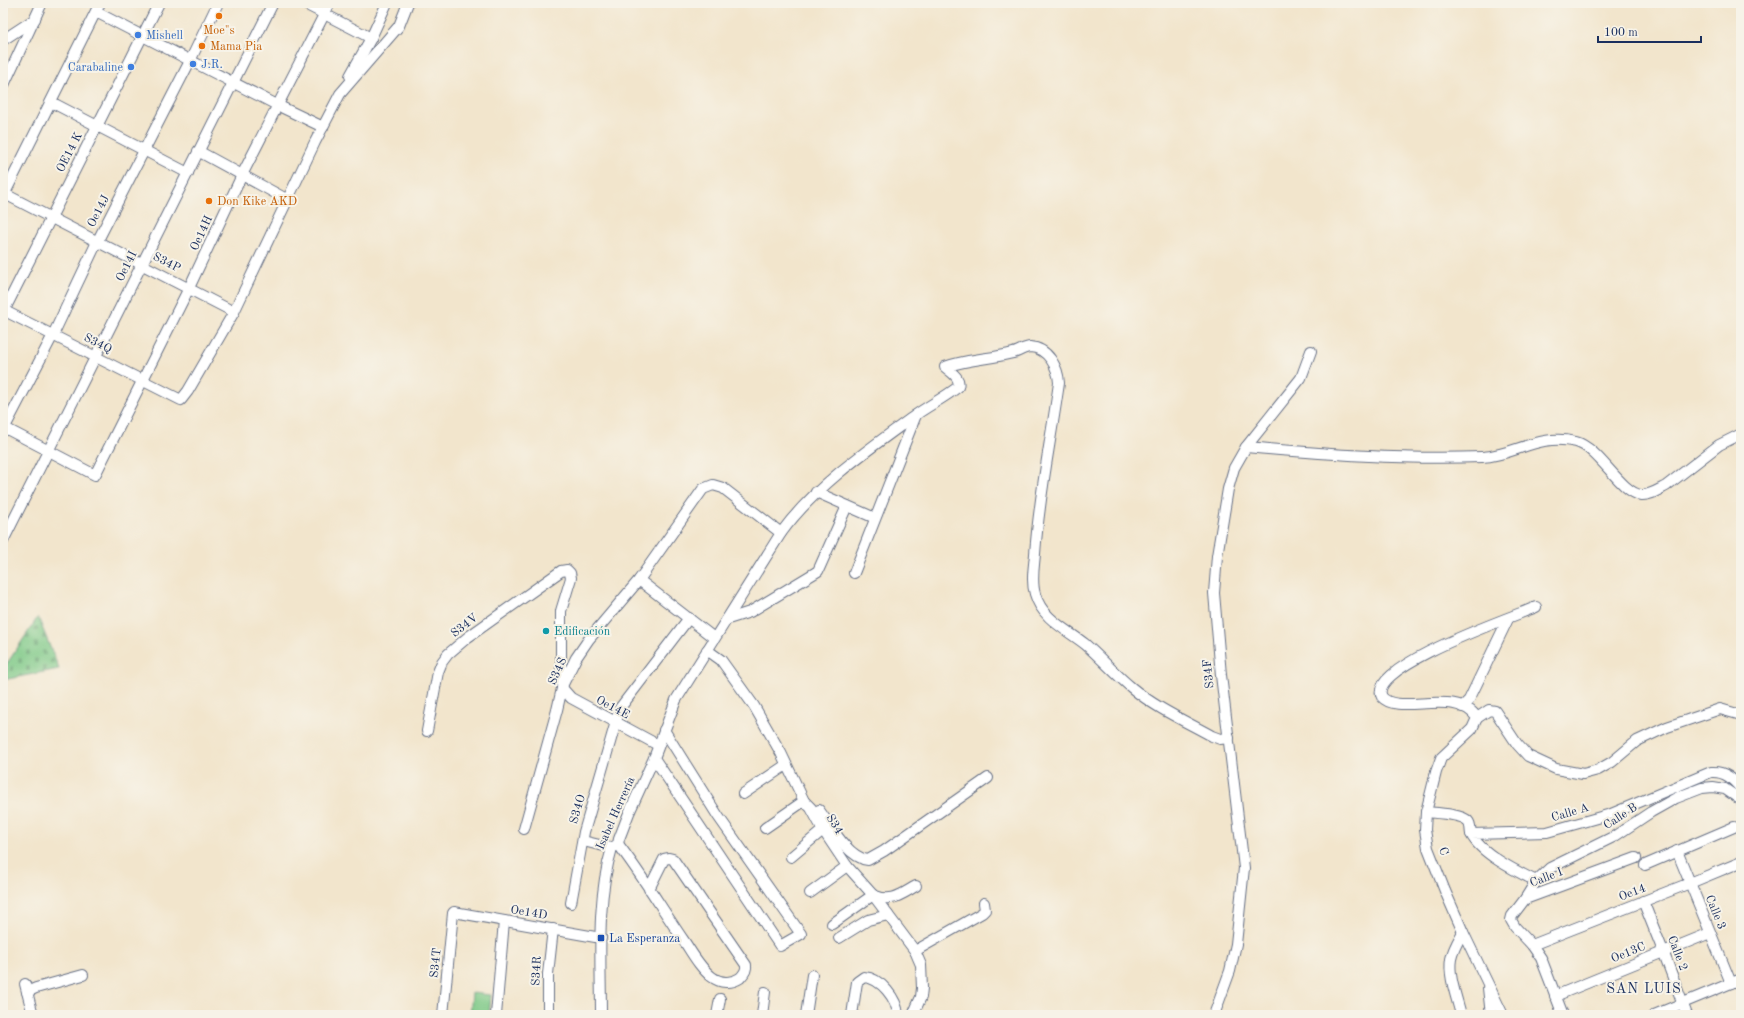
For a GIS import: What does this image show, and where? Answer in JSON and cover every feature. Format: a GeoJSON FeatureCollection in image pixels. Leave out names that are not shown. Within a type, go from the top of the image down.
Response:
{"type":"FeatureCollection","features":[{"type":"Feature","properties":{"kind":"street"},"geometry":{"type":"LineString","coordinates":[[3,86],[42,3]]}},
{"type":"Feature","properties":{"kind":"street","name":"OE14 K"},"geometry":{"type":"LineString","coordinates":[[3,311],[159,3]]}},
{"type":"Feature","properties":{"kind":"street","name":"Oe14J"},"geometry":{"type":"LineString","coordinates":[[4,428],[53,335],[97,242],[190,61],[218,3]]}},
{"type":"Feature","properties":{"kind":"street","name":"Oe14I"},"geometry":{"type":"LineString","coordinates":[[3,541],[273,3]]}},
{"type":"Feature","properties":{"kind":"street"},"geometry":{"type":"LineString","coordinates":[[304,3],[371,38]]}},
{"type":"Feature","properties":{"kind":"street","name":"Oe14H"},"geometry":{"type":"LineString","coordinates":[[48,450],[95,474],[189,288],[242,175],[330,3]]}},
{"type":"Feature","properties":{"kind":"street"},"geometry":{"type":"LineString","coordinates":[[234,312],[323,127],[371,38],[387,3]]}},
{"type":"Feature","properties":{"kind":"street"},"geometry":{"type":"LineString","coordinates":[[340,94],[399,26],[408,3]]}},
{"type":"Feature","properties":{"kind":"street"},"geometry":{"type":"LineString","coordinates":[[4,195],[98,8],[142,37],[323,127]]}},
{"type":"Feature","properties":{"kind":"street"},"geometry":{"type":"LineString","coordinates":[[3,40],[35,20]]}},
{"type":"Feature","properties":{"kind":"street"},"geometry":{"type":"LineString","coordinates":[[51,102],[188,173]]}},
{"type":"Feature","properties":{"kind":"street"},"geometry":{"type":"LineString","coordinates":[[198,151],[288,200]]}},
{"type":"Feature","properties":{"kind":"street","name":"S34P"},"geometry":{"type":"LineString","coordinates":[[4,195],[234,312]]}},
{"type":"Feature","properties":{"kind":"street","name":"S34Q"},"geometry":{"type":"LineString","coordinates":[[3,311],[181,400],[188,391],[234,312]]}},
{"type":"Feature","properties":{"kind":"street","name":"Isabel Herrería"},"geometry":{"type":"LineString","coordinates":[[602,1015],[601,938],[602,896],[605,878],[615,846],[654,758],[676,700],[794,514],[816,492],[866,452],[916,415],[958,387],[958,378],[945,367],[1013,353],[1031,347],[1039,349],[1048,355],[1056,367],[1059,383],[1049,441],[1036,542],[1034,592],[1038,602],[1053,622],[1084,644],[1115,674],[1145,698],[1177,718],[1212,736],[1220,739],[1229,738]]}},
{"type":"Feature","properties":{"kind":"street","name":"S34F"},"geometry":{"type":"LineString","coordinates":[[1214,1015],[1230,971],[1236,944],[1244,868],[1221,675],[1214,593],[1217,556],[1228,489],[1234,468],[1246,447],[1301,378],[1311,351]]}},
{"type":"Feature","properties":{"kind":"street"},"geometry":{"type":"LineString","coordinates":[[854,573],[916,415]]}},
{"type":"Feature","properties":{"kind":"street"},"geometry":{"type":"LineString","coordinates":[[4,428],[48,450]]}},
{"type":"Feature","properties":{"kind":"street"},"geometry":{"type":"LineString","coordinates":[[1246,447],[1326,454],[1435,458],[1495,456],[1534,442],[1560,440],[1577,442],[1587,448],[1630,490],[1641,495],[1657,491],[1666,486],[1719,445],[1741,434]]}},
{"type":"Feature","properties":{"kind":"street","name":"S34S"},"geometry":{"type":"LineString","coordinates":[[524,829],[563,684],[576,658],[639,580],[703,489],[713,485],[723,488],[781,533]]}},
{"type":"Feature","properties":{"kind":"street"},"geometry":{"type":"LineString","coordinates":[[816,492],[875,518]]}},
{"type":"Feature","properties":{"kind":"street"},"geometry":{"type":"LineString","coordinates":[[728,619],[750,612],[818,571],[847,506]]}},
{"type":"Feature","properties":{"kind":"street","name":"S34V"},"geometry":{"type":"LineString","coordinates":[[427,730],[438,672],[442,662],[448,654],[468,637],[561,571],[567,570],[570,573],[571,578],[561,611],[561,677],[563,684]]}},
{"type":"Feature","properties":{"kind":"street"},"geometry":{"type":"LineString","coordinates":[[639,580],[714,638]]}},
{"type":"Feature","properties":{"kind":"street"},"geometry":{"type":"LineString","coordinates":[[1536,607],[1415,658],[1393,672],[1386,680],[1381,690],[1382,696],[1390,702],[1414,704],[1450,702],[1472,711],[1477,718],[1489,710],[1495,710],[1517,744],[1528,756],[1556,769],[1583,774],[1598,770],[1612,762],[1637,741],[1667,726],[1720,709],[1741,715]]}},
{"type":"Feature","properties":{"kind":"street","name":"S34O"},"geometry":{"type":"LineString","coordinates":[[571,903],[584,832],[620,708],[688,618]]}},
{"type":"Feature","properties":{"kind":"street"},"geometry":{"type":"LineString","coordinates":[[1462,707],[1469,700],[1508,619]]}},
{"type":"Feature","properties":{"kind":"street","name":"S34"},"geometry":{"type":"LineString","coordinates":[[707,650],[721,660],[754,706],[770,733],[807,805],[847,866],[873,895],[915,951],[920,965],[922,988],[921,997],[913,1015]]}},
{"type":"Feature","properties":{"kind":"street","name":"Oe14E"},"geometry":{"type":"LineString","coordinates":[[563,684],[566,694],[571,698],[658,745]]}},
{"type":"Feature","properties":{"kind":"street","name":"C"},"geometry":{"type":"LineString","coordinates":[[1477,718],[1472,729],[1441,758],[1426,812],[1424,830],[1428,848],[1463,932],[1503,1015]]}},
{"type":"Feature","properties":{"kind":"street"},"geometry":{"type":"LineString","coordinates":[[654,758],[780,946],[800,934],[718,816],[664,730]]}},
{"type":"Feature","properties":{"kind":"street"},"geometry":{"type":"LineString","coordinates":[[743,794],[786,765]]}},
{"type":"Feature","properties":{"kind":"street","name":"Calle A"},"geometry":{"type":"LineString","coordinates":[[1471,834],[1547,832],[1611,814],[1711,772],[1722,772],[1728,775],[1741,789]]}},
{"type":"Feature","properties":{"kind":"street"},"geometry":{"type":"LineString","coordinates":[[765,828],[807,805],[817,808],[831,830],[849,849],[860,858],[868,860],[884,851],[988,778]]}},
{"type":"Feature","properties":{"kind":"street","name":"Calle B"},"geometry":{"type":"LineString","coordinates":[[1525,899],[1536,881],[1550,868],[1615,836],[1651,812],[1676,798],[1702,788],[1713,787],[1725,789],[1741,800]]}},
{"type":"Feature","properties":{"kind":"street"},"geometry":{"type":"LineString","coordinates":[[1426,812],[1443,813],[1464,819],[1469,823],[1474,841],[1483,849],[1536,881]]}},
{"type":"Feature","properties":{"kind":"street"},"geometry":{"type":"LineString","coordinates":[[1645,866],[1734,827]]}},
{"type":"Feature","properties":{"kind":"street"},"geometry":{"type":"LineString","coordinates":[[791,857],[823,830]]}},
{"type":"Feature","properties":{"kind":"street"},"geometry":{"type":"LineString","coordinates":[[583,841],[615,846],[649,889],[703,969],[708,974],[716,980],[728,982],[742,976],[745,972],[746,965],[673,859],[664,859],[649,889]]}},
{"type":"Feature","properties":{"kind":"street","name":"Calle 3"},"geometry":{"type":"LineString","coordinates":[[1677,851],[1731,983]]}},
{"type":"Feature","properties":{"kind":"street","name":"Calle I"},"geometry":{"type":"LineString","coordinates":[[1563,1015],[1541,958],[1532,945],[1514,927],[1511,920],[1512,916],[1525,899],[1636,858]]}},
{"type":"Feature","properties":{"kind":"street","name":"Oe14"},"geometry":{"type":"LineString","coordinates":[[1532,945],[1690,884],[1741,862]]}},
{"type":"Feature","properties":{"kind":"street"},"geometry":{"type":"LineString","coordinates":[[810,893],[847,866]]}},
{"type":"Feature","properties":{"kind":"street"},"geometry":{"type":"LineString","coordinates":[[832,924],[873,895],[884,900],[895,897],[916,886]]}},
{"type":"Feature","properties":{"kind":"street","name":"Calle 2"},"geometry":{"type":"LineString","coordinates":[[1643,901],[1664,951],[1687,1015]]}},
{"type":"Feature","properties":{"kind":"street"},"geometry":{"type":"LineString","coordinates":[[915,951],[982,913],[986,910],[984,903]]}},
{"type":"Feature","properties":{"kind":"street","name":"Oe14D"},"geometry":{"type":"LineString","coordinates":[[453,913],[456,912],[601,938]]}},
{"type":"Feature","properties":{"kind":"street","name":"S34T"},"geometry":{"type":"LineString","coordinates":[[443,1015],[453,913]]}},
{"type":"Feature","properties":{"kind":"street"},"geometry":{"type":"LineString","coordinates":[[839,938],[868,920],[888,915]]}},
{"type":"Feature","properties":{"kind":"street"},"geometry":{"type":"LineString","coordinates":[[496,1015],[504,921]]}},
{"type":"Feature","properties":{"kind":"street","name":"S34R"},"geometry":{"type":"LineString","coordinates":[[548,1015],[548,974],[553,929]]}},
{"type":"Feature","properties":{"kind":"street"},"geometry":{"type":"LineString","coordinates":[[1461,1015],[1451,963],[1455,947],[1463,932]]}},
{"type":"Feature","properties":{"kind":"street","name":"Oe13C"},"geometry":{"type":"LineString","coordinates":[[1555,996],[1710,933]]}},
{"type":"Feature","properties":{"kind":"street"},"geometry":{"type":"LineString","coordinates":[[33,1015],[26,988],[36,988],[83,975]]}},
{"type":"Feature","properties":{"kind":"street"},"geometry":{"type":"LineString","coordinates":[[806,1015],[812,975]]}},
{"type":"Feature","properties":{"kind":"street"},"geometry":{"type":"LineString","coordinates":[[852,1015],[857,982],[861,978],[867,977],[882,986],[895,1005],[898,1014]]}},
{"type":"Feature","properties":{"kind":"street"},"geometry":{"type":"LineString","coordinates":[[1654,1015],[1741,979]]}},
{"type":"Feature","properties":{"kind":"street"},"geometry":{"type":"LineString","coordinates":[[1487,980],[1491,1015]]}},
{"type":"Feature","properties":{"kind":"street"},"geometry":{"type":"LineString","coordinates":[[762,1015],[765,992]]}},
{"type":"Feature","properties":{"kind":"street"},"geometry":{"type":"LineString","coordinates":[[718,1015],[720,999]]}},
{"type":"Feature","properties":{"kind":"green space"},"geometry":{"type":"Polygon","coordinates":[[[38,617],[59,669],[3,680],[4,668],[38,617]]]}},
{"type":"Feature","properties":{"kind":"green space"},"geometry":{"type":"Polygon","coordinates":[[[472,993],[491,995],[489,1015],[470,1015],[472,993]]]}},
{"type":"Feature","properties":{"kind":"place","name":"Moe\"s"},"geometry":{"type":"Point","coordinates":[219,16]}},
{"type":"Feature","properties":{"kind":"place","name":"Mishell"},"geometry":{"type":"Point","coordinates":[138,35]}},
{"type":"Feature","properties":{"kind":"place","name":"Mama Pia"},"geometry":{"type":"Point","coordinates":[202,46]}},
{"type":"Feature","properties":{"kind":"place","name":"J.R."},"geometry":{"type":"Point","coordinates":[193,64]}},
{"type":"Feature","properties":{"kind":"place","name":"Carabaline"},"geometry":{"type":"Point","coordinates":[131,67]}},
{"type":"Feature","properties":{"kind":"place","name":"Don Kike AKD"},"geometry":{"type":"Point","coordinates":[209,201]}},
{"type":"Feature","properties":{"kind":"place","name":"Edificación"},"geometry":{"type":"Point","coordinates":[546,631]}},
{"type":"Feature","properties":{"kind":"place","name":"La Esperanza"},"geometry":{"type":"Point","coordinates":[601,938]}},
{"type":"Feature","properties":{"kind":"district","name":"SAN LUIS"},"geometry":{"type":"Point","coordinates":[1644,988]}}]}
